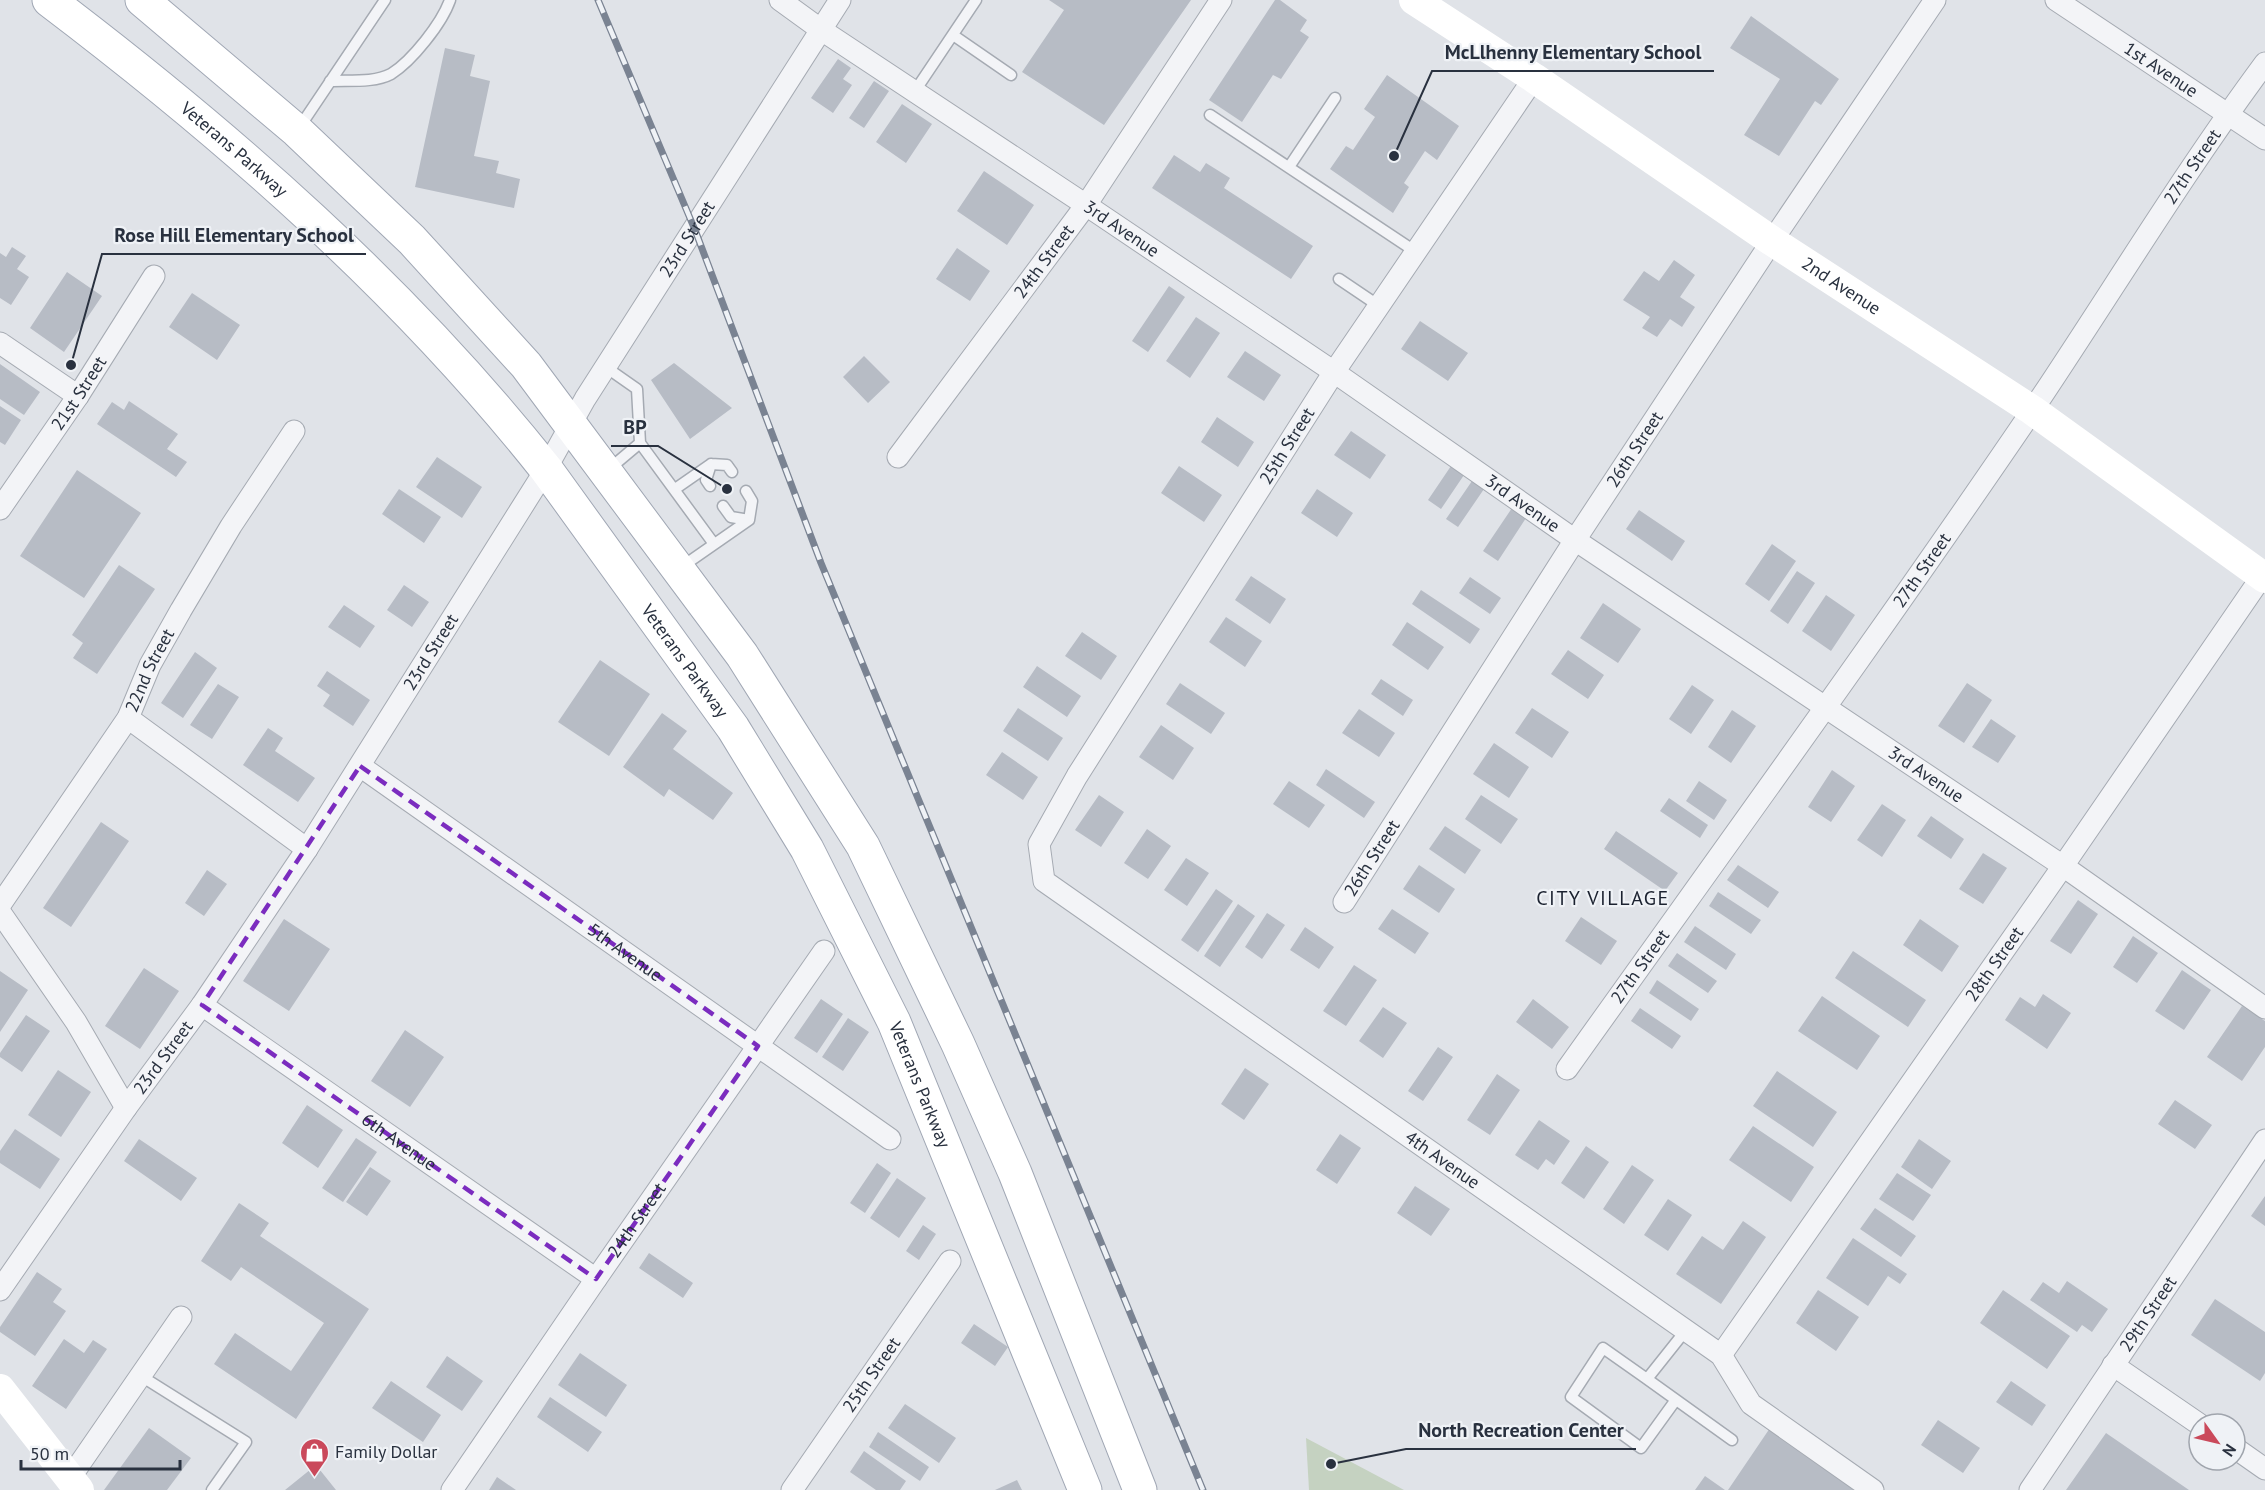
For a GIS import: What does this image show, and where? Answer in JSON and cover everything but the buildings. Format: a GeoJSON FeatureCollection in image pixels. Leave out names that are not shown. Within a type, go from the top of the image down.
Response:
{"type":"FeatureCollection","features":[{"type":"Feature","properties":{"kind":"main road","name":"Veterans Parkway"},"geometry":{"type":"LineString","coordinates":[[49,0],[139,68],[261,171],[347,252],[435,341],[546,469],[734,728],[807,849],[894,1022],[1084,1490]]}},
{"type":"Feature","properties":{"kind":"main road"},"geometry":{"type":"LineString","coordinates":[[142,0],[297,131],[412,240],[526,365],[742,655],[863,846],[958,1044],[1015,1173],[1140,1490]]}},
{"type":"Feature","properties":{"kind":"main road","name":"2nd Avenue"},"geometry":{"type":"LineString","coordinates":[[1414,0],[1534,78],[1772,241],[2032,410],[2264,575]]}},
{"type":"Feature","properties":{"kind":"main road"},"geometry":{"type":"LineString","coordinates":[[0,1389],[74,1484]]}},
{"type":"Feature","properties":{"kind":"street","name":"3rd Avenue"},"geometry":{"type":"LineString","coordinates":[[780,0],[1334,372],[1575,540],[2063,866],[2265,1008]]}},
{"type":"Feature","properties":{"kind":"street","name":"23rd Street"},"geometry":{"type":"LineString","coordinates":[[0,1290],[126,1108],[202,1005],[307,849],[546,469],[570,424],[840,0]]}},
{"type":"Feature","properties":{"kind":"street","name":"24th Street"},"geometry":{"type":"LineString","coordinates":[[898,457],[1086,205],[1221,0]]}},
{"type":"Feature","properties":{"kind":"street","name":"26th Street"},"geometry":{"type":"LineString","coordinates":[[1344,902],[1575,540],[1772,241],[1935,0]]}},
{"type":"Feature","properties":{"kind":"street","name":"1st Avenue"},"geometry":{"type":"LineString","coordinates":[[2056,0],[2265,139]]}},
{"type":"Feature","properties":{"kind":"street","name":"27th Street"},"geometry":{"type":"LineString","coordinates":[[1568,1069],[2032,410],[2228,113],[2265,63]]}},
{"type":"Feature","properties":{"kind":"street","name":"25th Street"},"geometry":{"type":"LineString","coordinates":[[1051,822],[1077,776],[1334,372],[1534,78]]}},
{"type":"Feature","properties":{"kind":"street","name":"21st Street"},"geometry":{"type":"LineString","coordinates":[[0,509],[78,396],[154,276]]}},
{"type":"Feature","properties":{"kind":"street"},"geometry":{"type":"LineString","coordinates":[[0,343],[78,396]]}},
{"type":"Feature","properties":{"kind":"street","name":"22nd Street"},"geometry":{"type":"LineString","coordinates":[[0,905],[128,718],[150,665],[176,619],[231,526],[294,431]]}},
{"type":"Feature","properties":{"kind":"street","name":"28th Street"},"geometry":{"type":"LineString","coordinates":[[1721,1355],[2264,575]]}},
{"type":"Feature","properties":{"kind":"street"},"geometry":{"type":"LineString","coordinates":[[128,718],[307,849]]}},
{"type":"Feature","properties":{"kind":"street","name":"5th Avenue"},"geometry":{"type":"LineString","coordinates":[[360,766],[890,1139]]}},
{"type":"Feature","properties":{"kind":"street","name":"4th Avenue"},"geometry":{"type":"LineString","coordinates":[[1051,822],[1039,843],[1044,881],[1721,1355],[1751,1404],[1873,1490]]}},
{"type":"Feature","properties":{"kind":"street"},"geometry":{"type":"LineString","coordinates":[[0,912],[76,1022],[126,1108]]}},
{"type":"Feature","properties":{"kind":"street","name":"24th Street"},"geometry":{"type":"LineString","coordinates":[[453,1490],[596,1279],[824,951]]}},
{"type":"Feature","properties":{"kind":"street","name":"6th Avenue"},"geometry":{"type":"LineString","coordinates":[[202,1005],[596,1279]]}},
{"type":"Feature","properties":{"kind":"street","name":"29th Street"},"geometry":{"type":"LineString","coordinates":[[2030,1490],[2265,1140]]}},
{"type":"Feature","properties":{"kind":"street","name":"25th Street"},"geometry":{"type":"LineString","coordinates":[[792,1490],[950,1261]]}},
{"type":"Feature","properties":{"kind":"street"},"geometry":{"type":"LineString","coordinates":[[74,1484],[141,1376],[181,1317]]}},
{"type":"Feature","properties":{"kind":"street"},"geometry":{"type":"LineString","coordinates":[[2112,1365],[2187,1416]]}},
{"type":"Feature","properties":{"kind":"street"},"geometry":{"type":"LineString","coordinates":[[2247,1456],[2265,1469]]}},
{"type":"Feature","properties":{"kind":"lane"},"geometry":{"type":"LineString","coordinates":[[297,131],[386,0]]}},
{"type":"Feature","properties":{"kind":"lane"},"geometry":{"type":"LineString","coordinates":[[330,81],[368,80],[390,74],[409,59],[430,34],[450,0]]}},
{"type":"Feature","properties":{"kind":"lane"},"geometry":{"type":"LineString","coordinates":[[915,91],[977,0]]}},
{"type":"Feature","properties":{"kind":"lane"},"geometry":{"type":"LineString","coordinates":[[953,35],[1011,75]]}},
{"type":"Feature","properties":{"kind":"lane"},"geometry":{"type":"LineString","coordinates":[[1289,167],[1335,98]]}},
{"type":"Feature","properties":{"kind":"lane"},"geometry":{"type":"LineString","coordinates":[[1210,115],[1416,252]]}},
{"type":"Feature","properties":{"kind":"lane"},"geometry":{"type":"LineString","coordinates":[[1339,279],[1379,306]]}},
{"type":"Feature","properties":{"kind":"lane"},"geometry":{"type":"LineString","coordinates":[[606,368],[637,389],[640,443],[714,544]]}},
{"type":"Feature","properties":{"kind":"lane"},"geometry":{"type":"LineString","coordinates":[[605,473],[640,443]]}},
{"type":"Feature","properties":{"kind":"lane"},"geometry":{"type":"LineString","coordinates":[[675,489],[711,464],[727,465],[732,472]]}},
{"type":"Feature","properties":{"kind":"lane"},"geometry":{"type":"LineString","coordinates":[[710,486],[706,480],[711,464]]}},
{"type":"Feature","properties":{"kind":"lane"},"geometry":{"type":"LineString","coordinates":[[678,569],[749,520],[752,501],[746,491]]}},
{"type":"Feature","properties":{"kind":"lane"},"geometry":{"type":"LineString","coordinates":[[723,506],[731,517],[749,520]]}},
{"type":"Feature","properties":{"kind":"lane"},"geometry":{"type":"LineString","coordinates":[[1647,1379],[1686,1330]]}},
{"type":"Feature","properties":{"kind":"lane"},"geometry":{"type":"LineString","coordinates":[[1675,1401],[1641,1448],[1571,1397],[1603,1348],[1731,1440]]}},
{"type":"Feature","properties":{"kind":"lane"},"geometry":{"type":"LineString","coordinates":[[141,1376],[246,1442],[212,1490]]}},
{"type":"Feature","properties":{"kind":"highlighted area"},"geometry":{"type":"Polygon","coordinates":[[[360,766],[758,1046],[596,1279],[202,1005],[360,766]]]}},
{"type":"Feature","properties":{"kind":"green space"},"geometry":{"type":"Polygon","coordinates":[[[1306,1438],[1404,1490],[1309,1490],[1306,1438]]]}},
{"type":"Feature","properties":{"kind":"railway"},"geometry":{"type":"LineString","coordinates":[[598,0],[695,230],[821,563],[1203,1490]]}},
{"type":"Feature","properties":{"kind":"place","name":"McLlhenny Elementary School"},"geometry":{"type":"Point","coordinates":[1394,156]}},
{"type":"Feature","properties":{"kind":"place","name":"Rose Hill Elementary School"},"geometry":{"type":"Point","coordinates":[71,365]}},
{"type":"Feature","properties":{"kind":"place","name":"BP"},"geometry":{"type":"Point","coordinates":[727,489]}},
{"type":"Feature","properties":{"kind":"place","name":"North Recreation Center"},"geometry":{"type":"Point","coordinates":[1331,1464]}},
{"type":"Feature","properties":{"kind":"place","name":"Family Dollar"},"geometry":{"type":"Point","coordinates":[314,1478]}},
{"type":"Feature","properties":{"kind":"district","name":"CITY VILLAGE"},"geometry":{"type":"Point","coordinates":[1603,898]}}]}
